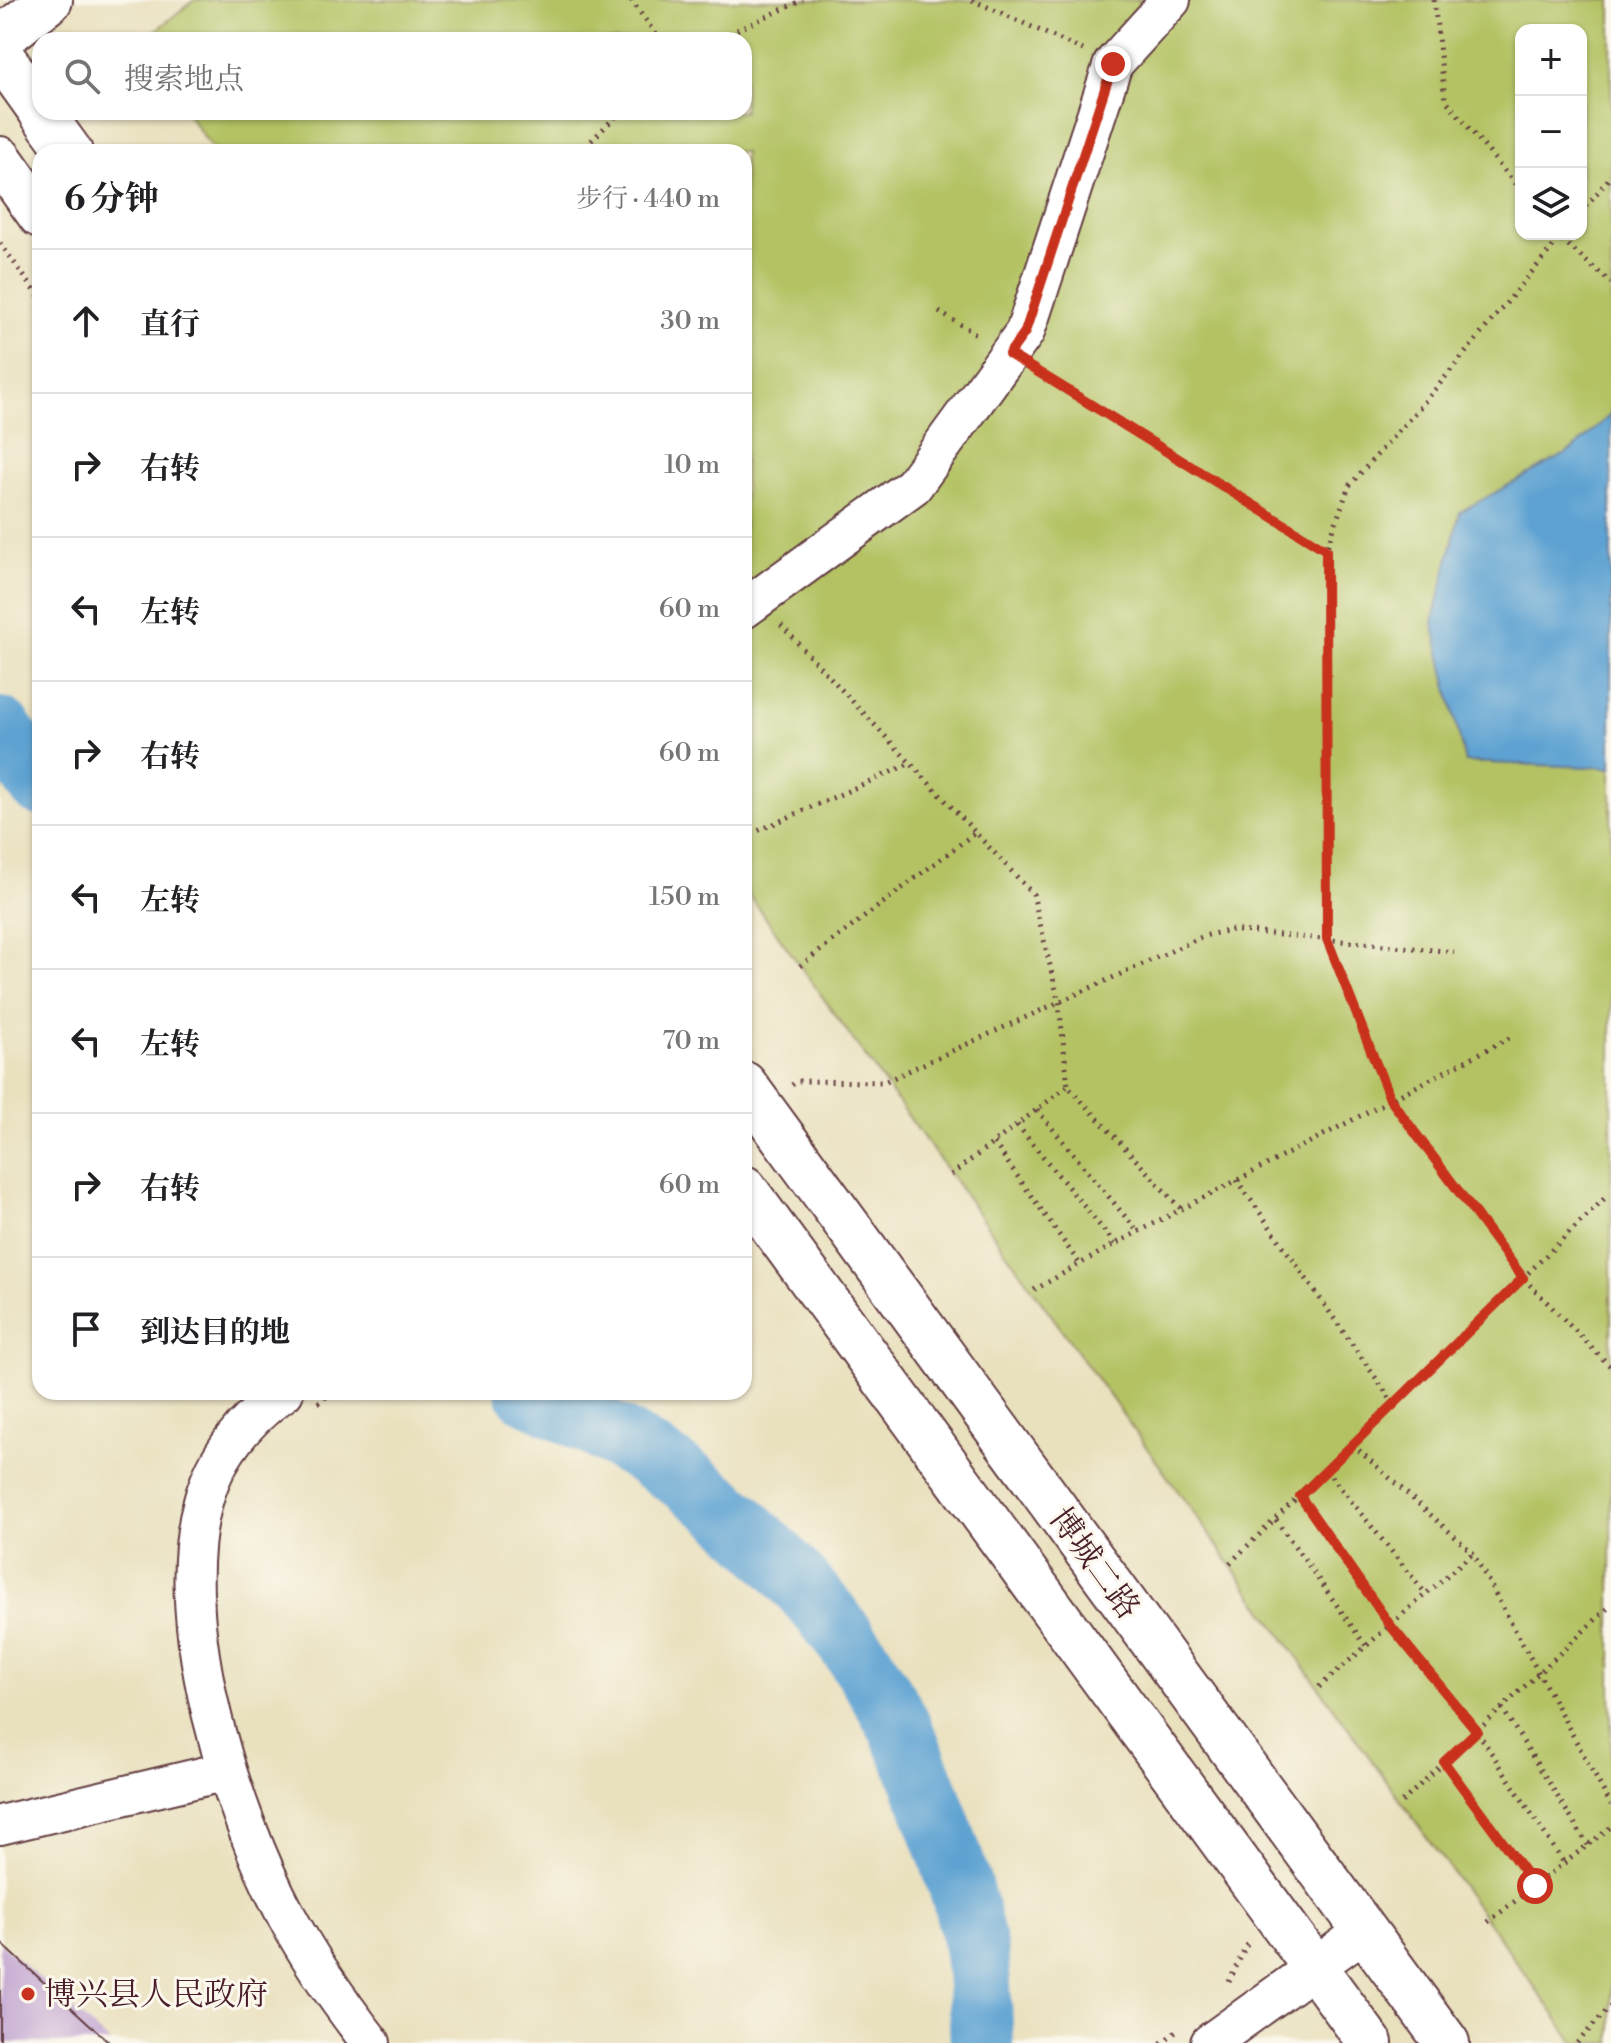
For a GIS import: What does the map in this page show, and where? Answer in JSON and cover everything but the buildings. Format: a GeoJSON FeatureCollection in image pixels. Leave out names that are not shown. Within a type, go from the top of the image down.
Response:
{"type":"FeatureCollection","features":[{"type":"Feature","properties":{"kind":"main road"},"geometry":{"type":"LineString","coordinates":[[0,39],[50,0]]}},
{"type":"Feature","properties":{"kind":"main road"},"geometry":{"type":"LineString","coordinates":[[0,54],[32,98]]}},
{"type":"Feature","properties":{"kind":"main road"},"geometry":{"type":"LineString","coordinates":[[47,120],[64,144]]}},
{"type":"Feature","properties":{"kind":"main road"},"geometry":{"type":"LineString","coordinates":[[0,159],[32,204]]}},
{"type":"Feature","properties":{"kind":"main road","name":"博城二路"},"geometry":{"type":"LineString","coordinates":[[753,1096],[1447,2043]]}},
{"type":"Feature","properties":{"kind":"main road","name":"博城二路"},"geometry":{"type":"LineString","coordinates":[[752,1199],[1370,2043]]}},
{"type":"Feature","properties":{"kind":"street"},"geometry":{"type":"LineString","coordinates":[[752,603],[913,486],[1025,332],[1113,64],[1171,0]]}},
{"type":"Feature","properties":{"kind":"street"},"geometry":{"type":"LineString","coordinates":[[296,1401],[264,1406],[237,1434],[219,1462],[203,1500],[195,1537],[193,1573],[199,1637],[213,1722],[251,1839],[287,1917],[317,1968],[371,2043]]}},
{"type":"Feature","properties":{"kind":"street"},"geometry":{"type":"LineString","coordinates":[[0,1825],[227,1771]]}},
{"type":"Feature","properties":{"kind":"street"},"geometry":{"type":"LineString","coordinates":[[1210,2043],[1365,1931]]}},
{"type":"Feature","properties":{"kind":"path"},"geometry":{"type":"LineString","coordinates":[[631,0],[654,32]]}},
{"type":"Feature","properties":{"kind":"path"},"geometry":{"type":"LineString","coordinates":[[733,32],[803,0]]}},
{"type":"Feature","properties":{"kind":"path"},"geometry":{"type":"LineString","coordinates":[[976,0],[1113,64]]}},
{"type":"Feature","properties":{"kind":"path"},"geometry":{"type":"LineString","coordinates":[[1434,0],[1445,99],[1515,184]]}},
{"type":"Feature","properties":{"kind":"path"},"geometry":{"type":"LineString","coordinates":[[588,144],[612,120]]}},
{"type":"Feature","properties":{"kind":"path"},"geometry":{"type":"LineString","coordinates":[[1587,205],[1611,176]]}},
{"type":"Feature","properties":{"kind":"path"},"geometry":{"type":"LineString","coordinates":[[1556,240],[1428,398],[1349,486],[1326,550],[1327,939],[1390,1099],[1523,1278],[1611,1367]]}},
{"type":"Feature","properties":{"kind":"path"},"geometry":{"type":"LineString","coordinates":[[1565,240],[1611,283]]}},
{"type":"Feature","properties":{"kind":"path"},"geometry":{"type":"LineString","coordinates":[[0,243],[32,287]]}},
{"type":"Feature","properties":{"kind":"path"},"geometry":{"type":"LineString","coordinates":[[939,312],[1326,550]]}},
{"type":"Feature","properties":{"kind":"path"},"geometry":{"type":"LineString","coordinates":[[752,606],[911,763],[1033,894],[1059,1003],[1068,1086],[1181,1209]]}},
{"type":"Feature","properties":{"kind":"path"},"geometry":{"type":"LineString","coordinates":[[752,833],[911,763]]}},
{"type":"Feature","properties":{"kind":"path"},"geometry":{"type":"LineString","coordinates":[[800,966],[976,832]]}},
{"type":"Feature","properties":{"kind":"path"},"geometry":{"type":"LineString","coordinates":[[753,1096],[797,1081],[884,1082],[1204,936],[1230,930],[1454,952]]}},
{"type":"Feature","properties":{"kind":"path"},"geometry":{"type":"LineString","coordinates":[[1034,1290],[1079,1263],[1513,1036]]}},
{"type":"Feature","properties":{"kind":"path"},"geometry":{"type":"LineString","coordinates":[[951,1175],[1068,1086]]}},
{"type":"Feature","properties":{"kind":"path"},"geometry":{"type":"LineString","coordinates":[[1037,1110],[1138,1232]]}},
{"type":"Feature","properties":{"kind":"path"},"geometry":{"type":"LineString","coordinates":[[1017,1125],[1115,1244]]}},
{"type":"Feature","properties":{"kind":"path"},"geometry":{"type":"LineString","coordinates":[[994,1143],[1079,1263]]}},
{"type":"Feature","properties":{"kind":"path"},"geometry":{"type":"LineString","coordinates":[[1237,1180],[1394,1404]]}},
{"type":"Feature","properties":{"kind":"path"},"geometry":{"type":"LineString","coordinates":[[1230,1563],[1605,1198]]}},
{"type":"Feature","properties":{"kind":"path"},"geometry":{"type":"LineString","coordinates":[[1353,1445],[1473,1553],[1611,1805]]}},
{"type":"Feature","properties":{"kind":"path"},"geometry":{"type":"LineString","coordinates":[[1326,1470],[1426,1594]]}},
{"type":"Feature","properties":{"kind":"path"},"geometry":{"type":"LineString","coordinates":[[1300,1496],[1390,1625],[1477,1731],[1564,1863]]}},
{"type":"Feature","properties":{"kind":"path"},"geometry":{"type":"LineString","coordinates":[[1276,1520],[1366,1646]]}},
{"type":"Feature","properties":{"kind":"path"},"geometry":{"type":"LineString","coordinates":[[1319,1687],[1473,1553]]}},
{"type":"Feature","properties":{"kind":"path"},"geometry":{"type":"LineString","coordinates":[[1402,1802],[1611,1605]]}},
{"type":"Feature","properties":{"kind":"path"},"geometry":{"type":"LineString","coordinates":[[1502,1708],[1588,1845]]}},
{"type":"Feature","properties":{"kind":"path"},"geometry":{"type":"LineString","coordinates":[[1444,1762],[1535,1886]]}},
{"type":"Feature","properties":{"kind":"path"},"geometry":{"type":"LineString","coordinates":[[1488,1922],[1611,1827]]}},
{"type":"Feature","properties":{"kind":"path"},"geometry":{"type":"LineString","coordinates":[[1225,1986],[1246,1946]]}},
{"type":"Feature","properties":{"kind":"path"},"geometry":{"type":"LineString","coordinates":[[1577,2043],[1611,2006]]}},
{"type":"Feature","properties":{"kind":"green space"},"geometry":{"type":"Polygon","coordinates":[[[194,0],[1611,0],[1611,2043],[1575,2043],[752,899],[752,144],[209,144],[192,120],[752,120],[752,32],[154,32],[194,0]]]}},
{"type":"Feature","properties":{"kind":"water"},"geometry":{"type":"Polygon","coordinates":[[[1611,414],[1611,768],[1465,762],[1433,623],[1460,512],[1572,450],[1611,414]]]}},
{"type":"Feature","properties":{"kind":"waterway"},"geometry":{"type":"LineString","coordinates":[[0,729],[32,773]]}},
{"type":"Feature","properties":{"kind":"waterway"},"geometry":{"type":"LineString","coordinates":[[543,1400],[670,1469],[737,1521],[800,1583],[878,1687],[904,1736],[955,1870],[975,1947],[982,2043]]}},
{"type":"Feature","properties":{"kind":"place","name":"博兴县人民政府"},"geometry":{"type":"Point","coordinates":[28,1994]}},
{"type":"Feature","properties":{"kind":"route"},"geometry":{"type":"LineString","coordinates":[[1113,64],[1025,332],[1009,354],[1326,550],[1327,939],[1390,1099],[1523,1278],[1300,1496],[1390,1625],[1477,1731],[1444,1762],[1535,1886]]}}]}
